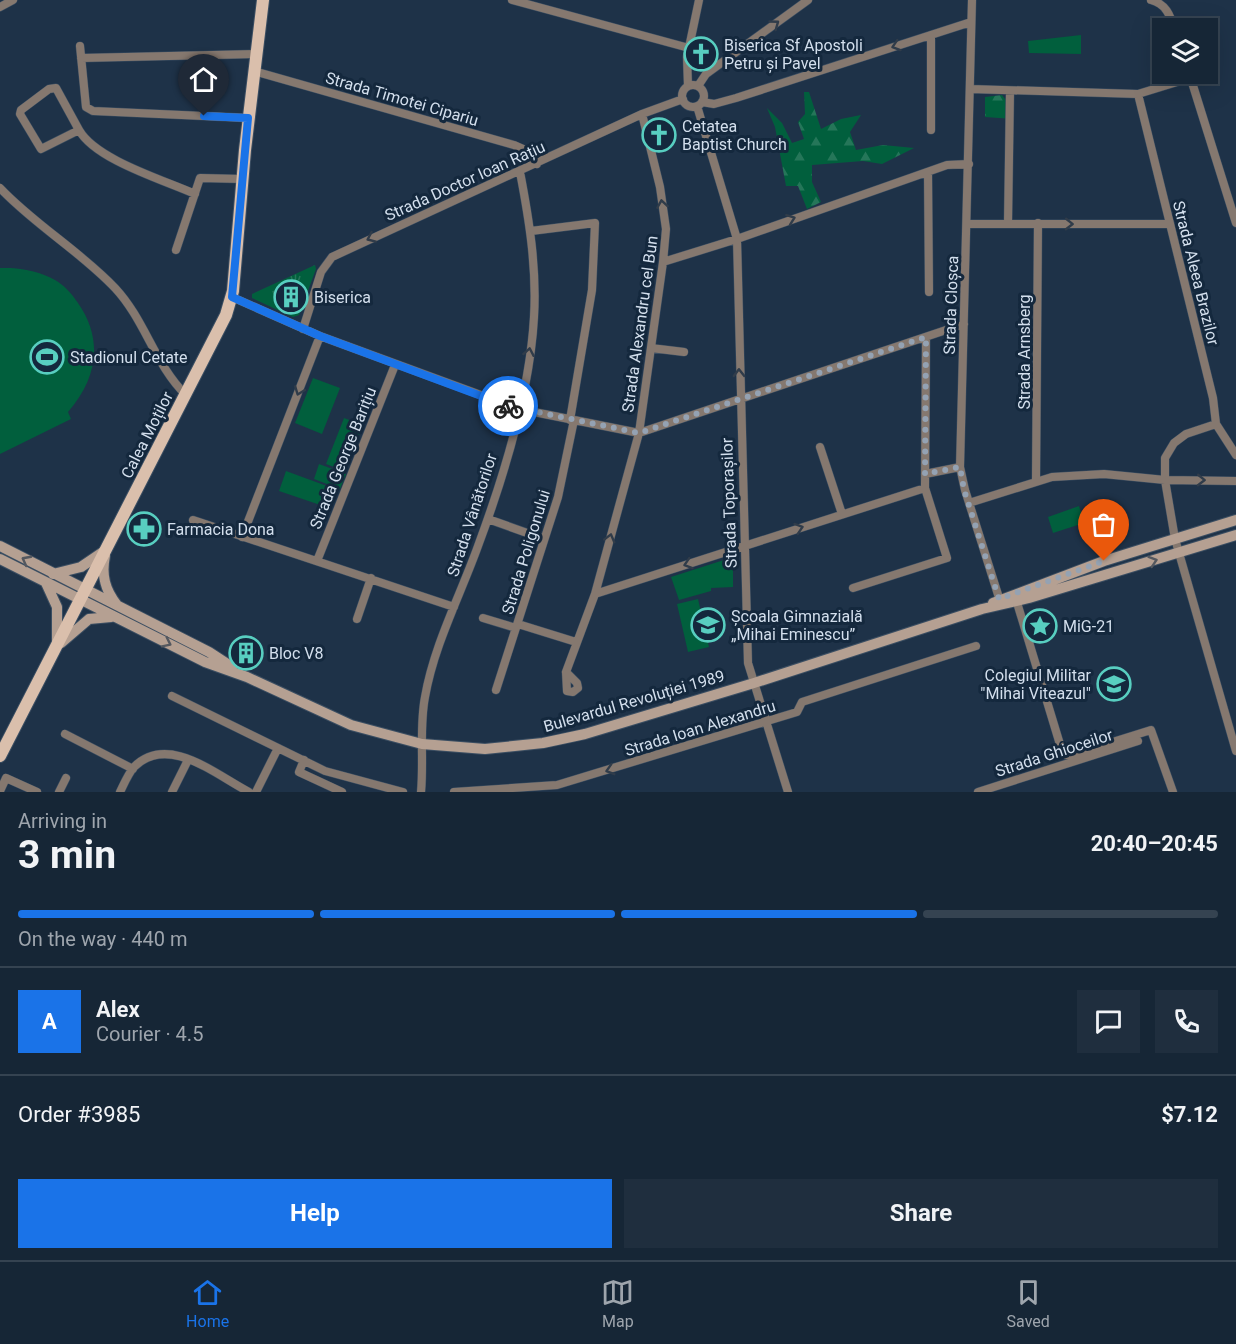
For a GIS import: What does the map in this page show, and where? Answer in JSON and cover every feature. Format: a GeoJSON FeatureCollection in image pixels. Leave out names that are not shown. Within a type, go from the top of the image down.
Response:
{"type":"FeatureCollection","features":[{"type":"Feature","properties":{"kind":"main road","name":"Calea Moților"},"geometry":{"type":"LineString","coordinates":[[0,756],[186,396],[218,332],[232,297],[248,118],[263,0]]}},
{"type":"Feature","properties":{"kind":"main road"},"geometry":{"type":"LineString","coordinates":[[1015,598],[1175,539],[1236,520]]}},
{"type":"Feature","properties":{"kind":"main road"},"geometry":{"type":"LineString","coordinates":[[1000,602],[1236,535]]}},
{"type":"Feature","properties":{"kind":"main road"},"geometry":{"type":"LineString","coordinates":[[0,546],[49,578],[57,607],[57,647]]}},
{"type":"Feature","properties":{"kind":"main road"},"geometry":{"type":"LineString","coordinates":[[0,559],[49,578],[81,567],[106,550]]}},
{"type":"Feature","properties":{"kind":"main road"},"geometry":{"type":"LineString","coordinates":[[57,647],[75,628],[89,619],[117,613],[104,579],[106,550]]}},
{"type":"Feature","properties":{"kind":"main road","name":"Bulevardul Revoluției 1989"},"geometry":{"type":"LineString","coordinates":[[49,578],[117,613],[209,652],[247,677],[351,725],[422,744],[485,749],[543,743],[585,734],[754,683],[1000,602]]}},
{"type":"Feature","properties":{"kind":"street"},"geometry":{"type":"LineString","coordinates":[[0,7],[13,0]]}},
{"type":"Feature","properties":{"kind":"street"},"geometry":{"type":"LineString","coordinates":[[512,0],[689,48]]}},
{"type":"Feature","properties":{"kind":"street"},"geometry":{"type":"LineString","coordinates":[[699,0],[689,48],[688,86],[684,90],[683,99],[690,106],[729,100],[971,22]]}},
{"type":"Feature","properties":{"kind":"street"},"geometry":{"type":"LineString","coordinates":[[698,86],[706,74],[808,0]]}},
{"type":"Feature","properties":{"kind":"street","name":"Strada Cloșca"},"geometry":{"type":"LineString","coordinates":[[972,0],[960,467],[1000,602]]}},
{"type":"Feature","properties":{"kind":"street"},"geometry":{"type":"LineString","coordinates":[[1151,0],[1163,5],[1171,18]]}},
{"type":"Feature","properties":{"kind":"street"},"geometry":{"type":"LineString","coordinates":[[931,35],[931,130]]}},
{"type":"Feature","properties":{"kind":"street"},"geometry":{"type":"LineString","coordinates":[[80,46],[86,107],[93,111],[248,118]]}},
{"type":"Feature","properties":{"kind":"street"},"geometry":{"type":"LineString","coordinates":[[81,58],[256,54]]}},
{"type":"Feature","properties":{"kind":"street","name":"Strada Timotei Cipariu"},"geometry":{"type":"LineString","coordinates":[[254,71],[514,145],[523,149],[537,164]]}},
{"type":"Feature","properties":{"kind":"street"},"geometry":{"type":"LineString","coordinates":[[970,89],[1138,94],[1167,84]]}},
{"type":"Feature","properties":{"kind":"street"},"geometry":{"type":"LineString","coordinates":[[1193,84],[1236,223]]}},
{"type":"Feature","properties":{"kind":"street"},"geometry":{"type":"LineString","coordinates":[[688,86],[698,86]]}},
{"type":"Feature","properties":{"kind":"street"},"geometry":{"type":"LineString","coordinates":[[698,86],[703,92],[700,104]]}},
{"type":"Feature","properties":{"kind":"street"},"geometry":{"type":"LineString","coordinates":[[80,130],[41,149],[20,114],[21,110],[49,89],[56,88],[80,130],[83,136],[108,156],[195,194]]}},
{"type":"Feature","properties":{"kind":"street"},"geometry":{"type":"LineString","coordinates":[[1008,223],[1010,90]]}},
{"type":"Feature","properties":{"kind":"street","name":"Strada Aleea Brazilor"},"geometry":{"type":"LineString","coordinates":[[1138,94],[1213,398],[1216,424],[1236,455]]}},
{"type":"Feature","properties":{"kind":"street","name":"Strada Doctor Ioan Rațiu"},"geometry":{"type":"LineString","coordinates":[[303,329],[321,272],[332,257],[642,114],[683,99]]}},
{"type":"Feature","properties":{"kind":"street","name":"Strada Toporașilor"},"geometry":{"type":"LineString","coordinates":[[700,104],[736,239],[747,653],[788,792]]}},
{"type":"Feature","properties":{"kind":"street","name":"Strada Alexandru cel Bun"},"geometry":{"type":"LineString","coordinates":[[569,681],[566,672],[595,594],[639,433],[663,262],[666,229],[660,187],[642,114]]}},
{"type":"Feature","properties":{"kind":"street"},"geometry":{"type":"LineString","coordinates":[[663,262],[736,239],[947,165],[969,164]]}},
{"type":"Feature","properties":{"kind":"street","name":"Strada Vânătorilor"},"geometry":{"type":"LineString","coordinates":[[421,792],[425,695],[454,607],[488,519],[519,409],[534,317],[531,231],[520,172]]}},
{"type":"Feature","properties":{"kind":"street"},"geometry":{"type":"LineString","coordinates":[[928,172],[929,292]]}},
{"type":"Feature","properties":{"kind":"street"},"geometry":{"type":"LineString","coordinates":[[176,250],[201,177],[243,179]]}},
{"type":"Feature","properties":{"kind":"street"},"geometry":{"type":"LineString","coordinates":[[0,188],[115,288],[135,315],[169,376],[186,396]]}},
{"type":"Feature","properties":{"kind":"street","name":"Strada Poligonului"},"geometry":{"type":"LineString","coordinates":[[496,690],[558,497],[592,290],[595,223],[531,231]]}},
{"type":"Feature","properties":{"kind":"street","name":"Strada Arnsberg"},"geometry":{"type":"LineString","coordinates":[[1036,481],[1038,223]]}},
{"type":"Feature","properties":{"kind":"street"},"geometry":{"type":"LineString","coordinates":[[968,224],[1170,224]]}},
{"type":"Feature","properties":{"kind":"street"},"geometry":{"type":"LineString","coordinates":[[232,297],[320,336],[519,409],[639,433],[964,324]]}},
{"type":"Feature","properties":{"kind":"street"},"geometry":{"type":"LineString","coordinates":[[243,537],[320,336]]}},
{"type":"Feature","properties":{"kind":"street"},"geometry":{"type":"LineString","coordinates":[[854,588],[947,558],[925,488],[926,337]]}},
{"type":"Feature","properties":{"kind":"street"},"geometry":{"type":"LineString","coordinates":[[651,348],[684,352]]}},
{"type":"Feature","properties":{"kind":"street","name":"Strada George Barițiu"},"geometry":{"type":"LineString","coordinates":[[317,561],[395,365]]}},
{"type":"Feature","properties":{"kind":"street"},"geometry":{"type":"LineString","coordinates":[[1216,424],[1186,434],[1174,443],[1165,458],[1165,480],[1178,553],[1236,751]]}},
{"type":"Feature","properties":{"kind":"street"},"geometry":{"type":"LineString","coordinates":[[820,447],[842,514]]}},
{"type":"Feature","properties":{"kind":"street"},"geometry":{"type":"LineString","coordinates":[[925,474],[960,467]]}},
{"type":"Feature","properties":{"kind":"street"},"geometry":{"type":"LineString","coordinates":[[969,503],[1036,481],[1104,474],[1165,480],[1236,481]]}},
{"type":"Feature","properties":{"kind":"street"},"geometry":{"type":"LineString","coordinates":[[595,594],[925,488]]}},
{"type":"Feature","properties":{"kind":"street"},"geometry":{"type":"LineString","coordinates":[[488,519],[544,539]]}},
{"type":"Feature","properties":{"kind":"street"},"geometry":{"type":"LineString","coordinates":[[193,520],[454,607]]}},
{"type":"Feature","properties":{"kind":"street"},"geometry":{"type":"LineString","coordinates":[[357,619],[370,578]]}},
{"type":"Feature","properties":{"kind":"street"},"geometry":{"type":"LineString","coordinates":[[1015,598],[1065,755],[1151,730],[1173,792]]}},
{"type":"Feature","properties":{"kind":"street"},"geometry":{"type":"LineString","coordinates":[[483,618],[576,642]]}},
{"type":"Feature","properties":{"kind":"street","name":"Strada Ioan Alexandru"},"geometry":{"type":"LineString","coordinates":[[456,792],[536,788],[574,781],[797,712],[802,702],[976,646]]}},
{"type":"Feature","properties":{"kind":"street"},"geometry":{"type":"LineString","coordinates":[[172,696],[326,771],[403,792]]}},
{"type":"Feature","properties":{"kind":"street"},"geometry":{"type":"LineString","coordinates":[[65,734],[132,769]]}},
{"type":"Feature","properties":{"kind":"street","name":"Strada Ghioceilor"},"geometry":{"type":"LineString","coordinates":[[978,792],[1138,741]]}},
{"type":"Feature","properties":{"kind":"street"},"geometry":{"type":"LineString","coordinates":[[256,792],[278,748]]}},
{"type":"Feature","properties":{"kind":"street"},"geometry":{"type":"LineString","coordinates":[[120,792],[132,769],[144,759],[161,753],[176,754],[244,791]]}},
{"type":"Feature","properties":{"kind":"street"},"geometry":{"type":"LineString","coordinates":[[172,792],[188,760]]}},
{"type":"Feature","properties":{"kind":"street"},"geometry":{"type":"LineString","coordinates":[[304,760],[299,772],[342,792]]}},
{"type":"Feature","properties":{"kind":"street"},"geometry":{"type":"LineString","coordinates":[[0,791],[6,778],[37,792]]}},
{"type":"Feature","properties":{"kind":"street"},"geometry":{"type":"LineString","coordinates":[[59,792],[66,778]]}},
{"type":"Feature","properties":{"kind":"green space"},"geometry":{"type":"Polygon","coordinates":[[[1081,35],[1081,54],[1029,53],[1028,41],[1081,35]]]}},
{"type":"Feature","properties":{"kind":"green space"},"geometry":{"type":"Polygon","coordinates":[[[804,92],[809,92],[821,129],[841,119],[861,115],[850,132],[856,150],[883,145],[914,148],[882,164],[863,161],[812,165],[812,182],[821,202],[807,209],[798,186],[786,186],[775,127],[767,108],[782,123],[792,143],[804,139],[798,122],[805,114],[804,92]]]}},
{"type":"Feature","properties":{"kind":"green space"},"geometry":{"type":"Polygon","coordinates":[[[1002,95],[1012,108],[1014,119],[985,117],[985,97],[1002,95]]]}},
{"type":"Feature","properties":{"kind":"green space"},"geometry":{"type":"Polygon","coordinates":[[[315,265],[316,269],[299,315],[293,317],[252,298],[252,294],[315,265]]]}},
{"type":"Feature","properties":{"kind":"green space","name":"Stadionul Cetate"},"geometry":{"type":"Polygon","coordinates":[[[0,268],[44,275],[65,287],[86,317],[94,345],[94,359],[85,386],[68,412],[71,419],[0,454],[0,268]]]}},
{"type":"Feature","properties":{"kind":"green space"},"geometry":{"type":"Polygon","coordinates":[[[313,378],[340,388],[322,434],[295,423],[313,378]]]}},
{"type":"Feature","properties":{"kind":"green space"},"geometry":{"type":"Polygon","coordinates":[[[344,418],[363,425],[345,471],[326,464],[344,418]]]}},
{"type":"Feature","properties":{"kind":"green space"},"geometry":{"type":"Polygon","coordinates":[[[319,464],[346,474],[340,489],[314,479],[319,464]]]}},
{"type":"Feature","properties":{"kind":"green space"},"geometry":{"type":"Polygon","coordinates":[[[286,471],[335,489],[329,508],[279,491],[286,471]]]}},
{"type":"Feature","properties":{"kind":"green space"},"geometry":{"type":"Polygon","coordinates":[[[1079,506],[1084,523],[1053,533],[1048,517],[1079,506]]]}},
{"type":"Feature","properties":{"kind":"green space"},"geometry":{"type":"Polygon","coordinates":[[[727,559],[733,563],[733,587],[711,588],[711,591],[679,600],[671,577],[727,559]]]}},
{"type":"Feature","properties":{"kind":"green space"},"geometry":{"type":"Polygon","coordinates":[[[698,599],[709,647],[688,652],[677,604],[698,599]]]}},
{"type":"Feature","properties":{"kind":"way so far"},"geometry":{"type":"LineString","coordinates":[[508,406],[639,433],[926,337],[925,474],[960,467],[964,490],[999,599],[1104,561]]}},
{"type":"Feature","properties":{"kind":"place","name":"Biserica Sf Apostoli Petru și Pavel"},"geometry":{"type":"Point","coordinates":[701,54]}},
{"type":"Feature","properties":{"kind":"place","name":"Cetatea Baptist Church"},"geometry":{"type":"Point","coordinates":[659,135]}},
{"type":"Feature","properties":{"kind":"place","name":"Biserica"},"geometry":{"type":"Point","coordinates":[291,297]}},
{"type":"Feature","properties":{"kind":"place","name":"Stadionul Cetate"},"geometry":{"type":"Point","coordinates":[47,357]}},
{"type":"Feature","properties":{"kind":"place","name":"Farmacia Dona"},"geometry":{"type":"Point","coordinates":[144,529]}},
{"type":"Feature","properties":{"kind":"place","name":"Școala Gimnazială „Mihai Eminescu”"},"geometry":{"type":"Point","coordinates":[708,625]}},
{"type":"Feature","properties":{"kind":"place","name":"MiG-21"},"geometry":{"type":"Point","coordinates":[1040,626]}},
{"type":"Feature","properties":{"kind":"place","name":"Bloc V8"},"geometry":{"type":"Point","coordinates":[246,653]}},
{"type":"Feature","properties":{"kind":"place","name":"Colegiul Militar \"Mihai Viteazul\""},"geometry":{"type":"Point","coordinates":[1114,684]}},
{"type":"Feature","properties":{"kind":"route"},"geometry":{"type":"LineString","coordinates":[[204,116],[248,118],[232,297],[320,336],[508,406]]}}]}
